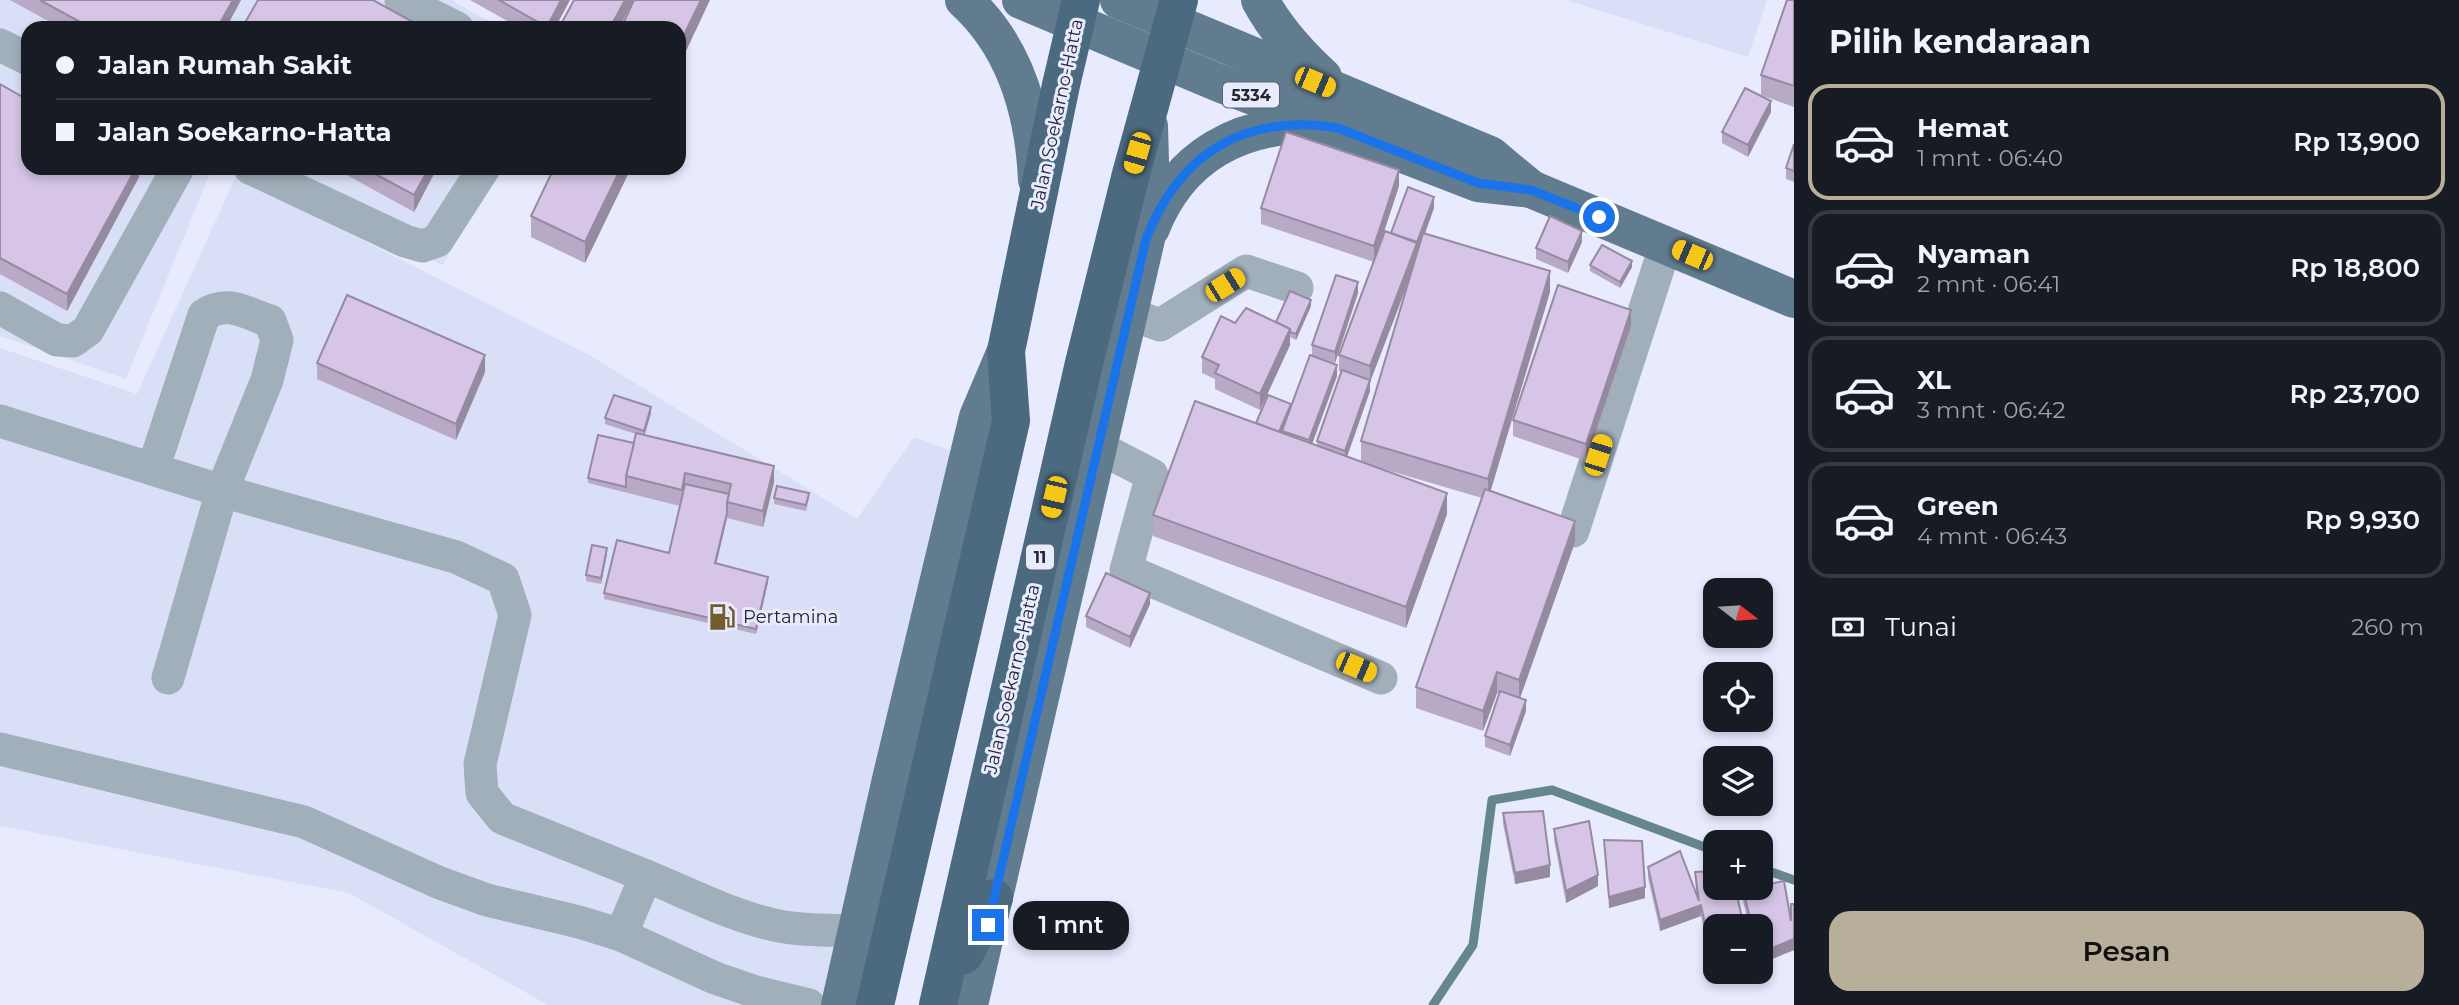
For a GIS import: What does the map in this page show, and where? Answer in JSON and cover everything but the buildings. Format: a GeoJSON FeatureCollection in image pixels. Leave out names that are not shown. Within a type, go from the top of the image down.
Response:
{"type":"FeatureCollection","features":[{"type":"Feature","properties":{"kind":"highway","name":"Jalan Soekarno-Hatta"},"geometry":{"type":"LineString","coordinates":[[938,1005],[1081,376],[1176,10]]}},
{"type":"Feature","properties":{"kind":"highway","name":"Jalan Soekarno-Hatta"},"geometry":{"type":"LineString","coordinates":[[875,1005],[1011,421],[1006,351],[1079,11]]}},
{"type":"Feature","properties":{"kind":"highway"},"geometry":{"type":"LineString","coordinates":[[938,1005],[994,898]]}},
{"type":"Feature","properties":{"kind":"main road"},"geometry":{"type":"LineString","coordinates":[[964,0],[991,28],[1004,48],[1027,105],[1035,143],[1038,199]]}},
{"type":"Feature","properties":{"kind":"main road"},"geometry":{"type":"LineString","coordinates":[[1021,0],[1079,11],[1164,60]]}},
{"type":"Feature","properties":{"kind":"main road"},"geometry":{"type":"LineString","coordinates":[[1119,0],[1176,10]]}},
{"type":"Feature","properties":{"kind":"main road"},"geometry":{"type":"LineString","coordinates":[[1260,0],[1279,30],[1315,69],[1350,95],[1379,109]]}},
{"type":"Feature","properties":{"kind":"main road","name":"5334"},"geometry":{"type":"LineString","coordinates":[[1176,10],[1379,109],[1490,155],[1531,190]]}},
{"type":"Feature","properties":{"kind":"main road","name":"5334"},"geometry":{"type":"LineString","coordinates":[[1164,60],[1478,183],[1531,190],[1794,299]]}},
{"type":"Feature","properties":{"kind":"main road","name":"Jalan Soekarno-Hatta"},"geometry":{"type":"LineString","coordinates":[[969,1005],[1146,239],[1150,197],[1149,110]]}},
{"type":"Feature","properties":{"kind":"main road"},"geometry":{"type":"LineString","coordinates":[[1146,239],[1168,193],[1204,156],[1225,143],[1269,127],[1316,125],[1338,128]]}},
{"type":"Feature","properties":{"kind":"main road","name":"Jalan Soekarno-Hatta"},"geometry":{"type":"LineString","coordinates":[[840,1005],[978,417],[1006,351]]}},
{"type":"Feature","properties":{"kind":"lane"},"geometry":{"type":"LineString","coordinates":[[401,0],[443,21]]}},
{"type":"Feature","properties":{"kind":"lane"},"geometry":{"type":"LineString","coordinates":[[0,45],[21,56]]}},
{"type":"Feature","properties":{"kind":"lane"},"geometry":{"type":"LineString","coordinates":[[0,308],[57,340],[73,341],[89,330],[174,175]]}},
{"type":"Feature","properties":{"kind":"lane"},"geometry":{"type":"LineString","coordinates":[[265,175],[405,241],[422,246],[437,241],[479,175]]}},
{"type":"Feature","properties":{"kind":"lane"},"geometry":{"type":"LineString","coordinates":[[1573,531],[1666,244]]}},
{"type":"Feature","properties":{"kind":"lane"},"geometry":{"type":"LineString","coordinates":[[1130,314],[1160,325],[1246,271],[1297,288]]}},
{"type":"Feature","properties":{"kind":"lane"},"geometry":{"type":"LineString","coordinates":[[153,469],[204,315],[215,307],[226,306],[270,321],[277,340],[267,380],[222,491],[168,678]]}},
{"type":"Feature","properties":{"kind":"lane"},"geometry":{"type":"LineString","coordinates":[[0,421],[222,491],[456,557],[503,579],[515,615],[480,764],[482,793],[502,818],[733,912],[774,925],[810,930],[857,931]]}},
{"type":"Feature","properties":{"kind":"lane"},"geometry":{"type":"LineString","coordinates":[[1098,447],[1152,475],[1126,570],[1381,678]]}},
{"type":"Feature","properties":{"kind":"lane"},"geometry":{"type":"LineString","coordinates":[[0,749],[303,822],[440,883],[487,900],[621,935],[715,978],[756,992],[809,1005]]}},
{"type":"Feature","properties":{"kind":"lane"},"geometry":{"type":"LineString","coordinates":[[621,935],[646,876]]}},
{"type":"Feature","properties":{"kind":"shaded area"},"geometry":{"type":"Polygon","coordinates":[[[0,0],[451,0],[488,21],[21,21],[21,175],[209,175],[126,379],[0,336],[0,0]]]}},
{"type":"Feature","properties":{"kind":"shaded area"},"geometry":{"type":"Polygon","coordinates":[[[1566,0],[1767,0],[1748,57],[1566,0]]]}},
{"type":"Feature","properties":{"kind":"shaded area"},"geometry":{"type":"Polygon","coordinates":[[[238,175],[492,175],[443,265],[238,175]]]}},
{"type":"Feature","properties":{"kind":"shaded area"},"geometry":{"type":"Polygon","coordinates":[[[236,176],[589,355],[857,519],[914,437],[955,452],[829,1005],[548,1005],[349,893],[0,826],[0,348],[137,394],[236,176]]]}},
{"type":"Feature","properties":{"kind":"waterway"},"geometry":{"type":"LineString","coordinates":[[1433,1005],[1473,945],[1492,800],[1552,790],[1703,847]]}},
{"type":"Feature","properties":{"kind":"waterway"},"geometry":{"type":"LineString","coordinates":[[1773,873],[1794,880]]}},
{"type":"Feature","properties":{"kind":"place","name":"Pertamina"},"geometry":{"type":"Point","coordinates":[722,617]}},
{"type":"Feature","properties":{"kind":"route"},"geometry":{"type":"LineString","coordinates":[[988,925],[1146,239],[1168,193],[1185,173],[1204,156],[1247,133],[1292,124],[1316,125],[1338,128],[1478,183],[1531,190],[1599,217]]}}]}
